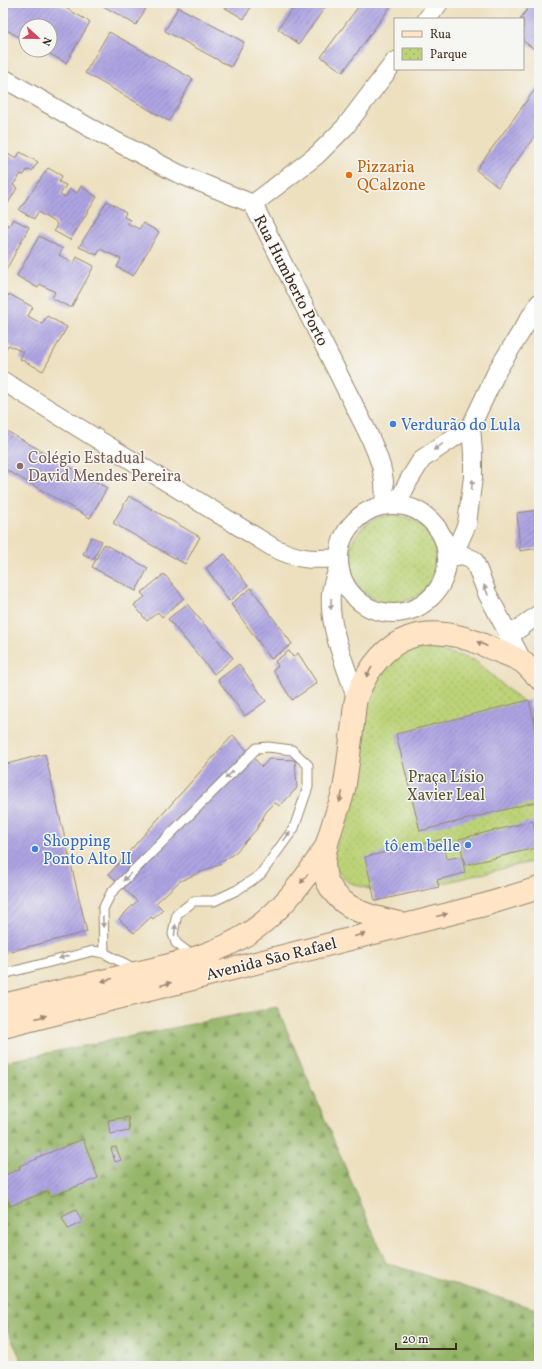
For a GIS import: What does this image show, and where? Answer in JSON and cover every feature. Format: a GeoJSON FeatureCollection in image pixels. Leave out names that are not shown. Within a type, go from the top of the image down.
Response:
{"type":"FeatureCollection","features":[{"type":"Feature","properties":{"kind":"main road"},"geometry":{"type":"LineString","coordinates":[[404,924],[372,917],[351,907],[337,897],[327,882],[324,868],[326,847],[343,791],[356,698],[371,668],[394,644],[421,633],[448,633],[476,641],[523,662],[539,678]]}},
{"type":"Feature","properties":{"kind":"main road","name":"Avenida São Rafael"},"geometry":{"type":"LineString","coordinates":[[3,1006],[140,972],[196,957],[228,946],[250,932],[269,917],[307,876],[326,847]]}},
{"type":"Feature","properties":{"kind":"main road","name":"Avenida São Rafael"},"geometry":{"type":"LineString","coordinates":[[3,1027],[484,904],[539,888]]}},
{"type":"Feature","properties":{"kind":"street"},"geometry":{"type":"LineString","coordinates":[[428,18],[439,3]]}},
{"type":"Feature","properties":{"kind":"street"},"geometry":{"type":"LineString","coordinates":[[253,204],[317,155],[345,127],[394,62]]}},
{"type":"Feature","properties":{"kind":"street","name":"Rua Humberto Porto"},"geometry":{"type":"LineString","coordinates":[[3,78],[92,129],[178,173],[253,204],[265,225],[376,452],[384,474],[390,505]]}},
{"type":"Feature","properties":{"kind":"street"},"geometry":{"type":"LineString","coordinates":[[447,553],[459,542],[468,524],[473,477],[471,426],[498,369],[539,303]]}},
{"type":"Feature","properties":{"kind":"street"},"geometry":{"type":"LineString","coordinates":[[3,381],[274,548],[294,557],[338,562]]}},
{"type":"Feature","properties":{"kind":"street"},"geometry":{"type":"LineString","coordinates":[[390,505],[409,480],[422,459],[471,426]]}},
{"type":"Feature","properties":{"kind":"street"},"geometry":{"type":"LineString","coordinates":[[338,562],[343,580],[350,594],[361,604],[374,610],[389,614],[404,613],[418,608],[430,599],[440,587],[446,573],[447,553],[440,532],[429,518],[414,508],[390,505],[370,510],[357,518],[347,530],[341,543],[331,591],[331,610],[334,627],[356,698]]}},
{"type":"Feature","properties":{"kind":"street"},"geometry":{"type":"LineString","coordinates":[[447,553],[463,555],[474,560],[487,593],[508,636],[523,662]]}},
{"type":"Feature","properties":{"kind":"street"},"geometry":{"type":"LineString","coordinates":[[508,636],[539,614]]}},
{"type":"Feature","properties":{"kind":"lane"},"geometry":{"type":"LineString","coordinates":[[104,953],[103,909],[111,893],[257,748],[268,747],[292,750],[308,765],[308,788],[294,828],[260,875],[237,890],[214,901],[194,901],[177,914],[173,934],[176,944],[196,957]]}},
{"type":"Feature","properties":{"kind":"lane"},"geometry":{"type":"LineString","coordinates":[[3,974],[80,953],[93,951],[104,953],[140,972]]}},
{"type":"Feature","properties":{"kind":"green space"},"geometry":{"type":"Polygon","coordinates":[[[393,515],[410,519],[424,528],[433,542],[437,559],[433,576],[424,590],[410,599],[393,603],[376,599],[362,590],[353,576],[349,559],[353,542],[362,528],[376,519],[393,515]]]}},
{"type":"Feature","properties":{"kind":"green space","name":"Praça Lísio Xavier Leal"},"geometry":{"type":"Polygon","coordinates":[[[420,645],[474,660],[539,716],[539,860],[389,896],[348,882],[332,865],[365,728],[368,697],[387,659],[420,645]]]}},
{"type":"Feature","properties":{"kind":"green space"},"geometry":{"type":"Polygon","coordinates":[[[277,1007],[386,1263],[539,1310],[539,1366],[24,1366],[3,1321],[3,1062],[277,1007]]]}},
{"type":"Feature","properties":{"kind":"building"},"geometry":{"type":"Polygon","coordinates":[[[3,3],[57,3],[90,22],[66,63],[57,58],[58,18],[18,18],[18,36],[3,28],[3,3]]]}},
{"type":"Feature","properties":{"kind":"building"},"geometry":{"type":"Polygon","coordinates":[[[98,3],[149,3],[136,25],[98,3]]]}},
{"type":"Feature","properties":{"kind":"building"},"geometry":{"type":"Polygon","coordinates":[[[217,3],[253,3],[244,19],[217,3]]]}},
{"type":"Feature","properties":{"kind":"building"},"geometry":{"type":"Polygon","coordinates":[[[296,3],[328,3],[299,44],[278,29],[296,3]]]}},
{"type":"Feature","properties":{"kind":"building"},"geometry":{"type":"Polygon","coordinates":[[[361,3],[393,3],[343,72],[321,57],[361,3]]]}},
{"type":"Feature","properties":{"kind":"building"},"geometry":{"type":"Polygon","coordinates":[[[532,3],[539,3],[539,46],[536,50],[524,42],[524,18],[521,18],[532,3]]]}},
{"type":"Feature","properties":{"kind":"building"},"geometry":{"type":"Polygon","coordinates":[[[178,7],[244,42],[231,67],[165,31],[178,7]]]}},
{"type":"Feature","properties":{"kind":"building"},"geometry":{"type":"Polygon","coordinates":[[[109,32],[193,79],[169,121],[85,73],[109,32]]]}},
{"type":"Feature","properties":{"kind":"building"},"geometry":{"type":"Polygon","coordinates":[[[539,84],[539,130],[498,187],[476,170],[539,84]]]}},
{"type":"Feature","properties":{"kind":"building"},"geometry":{"type":"Polygon","coordinates":[[[3,151],[16,159],[20,152],[38,162],[32,171],[27,170],[24,175],[21,174],[13,185],[17,188],[7,205],[3,202],[3,151]]]}},
{"type":"Feature","properties":{"kind":"building"},"geometry":{"type":"Polygon","coordinates":[[[48,168],[62,176],[59,182],[66,185],[60,195],[65,197],[70,189],[77,193],[81,186],[97,197],[70,240],[54,231],[57,224],[38,212],[34,219],[19,210],[48,168]]]}},
{"type":"Feature","properties":{"kind":"building"},"geometry":{"type":"Polygon","coordinates":[[[107,201],[126,212],[124,217],[130,220],[127,223],[139,229],[143,223],[159,232],[133,276],[117,267],[121,259],[100,249],[97,255],[79,247],[107,201]]]}},
{"type":"Feature","properties":{"kind":"building"},"geometry":{"type":"Polygon","coordinates":[[[13,219],[29,227],[6,270],[3,269],[3,222],[9,226],[13,219]]]}},
{"type":"Feature","properties":{"kind":"building"},"geometry":{"type":"Polygon","coordinates":[[[39,236],[63,249],[59,255],[74,263],[77,257],[94,266],[71,308],[52,298],[55,292],[40,284],[38,288],[17,276],[39,236]]]}},
{"type":"Feature","properties":{"kind":"building"},"geometry":{"type":"Polygon","coordinates":[[[9,294],[33,307],[28,316],[42,324],[47,316],[67,327],[43,371],[20,359],[23,352],[8,345],[6,349],[3,347],[3,304],[9,294]]]}},
{"type":"Feature","properties":{"kind":"building"},"geometry":{"type":"Polygon","coordinates":[[[3,429],[107,488],[90,518],[3,468],[3,429]]]}},
{"type":"Feature","properties":{"kind":"building"},"geometry":{"type":"Polygon","coordinates":[[[129,496],[200,537],[185,564],[113,523],[129,496]]]}},
{"type":"Feature","properties":{"kind":"building"},"geometry":{"type":"Polygon","coordinates":[[[539,510],[539,548],[520,551],[517,513],[539,510]]]}},
{"type":"Feature","properties":{"kind":"building"},"geometry":{"type":"Polygon","coordinates":[[[91,537],[102,541],[94,559],[83,554],[91,537]]]}},
{"type":"Feature","properties":{"kind":"building"},"geometry":{"type":"Polygon","coordinates":[[[104,544],[148,568],[136,591],[92,567],[104,544]]]}},
{"type":"Feature","properties":{"kind":"building"},"geometry":{"type":"Polygon","coordinates":[[[225,554],[248,586],[229,601],[206,568],[225,554]]]}},
{"type":"Feature","properties":{"kind":"building"},"geometry":{"type":"Polygon","coordinates":[[[164,574],[184,598],[162,617],[158,612],[147,621],[134,605],[145,597],[141,593],[164,574]]]}},
{"type":"Feature","properties":{"kind":"building"},"geometry":{"type":"Polygon","coordinates":[[[251,588],[292,644],[271,659],[231,604],[251,588]]]}},
{"type":"Feature","properties":{"kind":"building"},"geometry":{"type":"Polygon","coordinates":[[[187,604],[233,658],[214,674],[168,619],[187,604]]]}},
{"type":"Feature","properties":{"kind":"building"},"geometry":{"type":"Polygon","coordinates":[[[289,651],[293,657],[298,653],[317,683],[292,700],[273,670],[278,666],[275,661],[289,651]]]}},
{"type":"Feature","properties":{"kind":"building"},"geometry":{"type":"Polygon","coordinates":[[[239,664],[266,701],[245,716],[218,680],[239,664]]]}},
{"type":"Feature","properties":{"kind":"building"},"geometry":{"type":"Polygon","coordinates":[[[529,700],[539,742],[539,801],[420,831],[396,734],[529,700]]]}},
{"type":"Feature","properties":{"kind":"building"},"geometry":{"type":"Polygon","coordinates":[[[233,735],[262,767],[269,759],[295,760],[297,788],[280,806],[275,803],[266,812],[256,830],[236,852],[218,865],[180,881],[156,903],[163,910],[153,919],[151,917],[134,933],[119,919],[137,901],[109,874],[233,735]]]}},
{"type":"Feature","properties":{"kind":"building","name":"Shopping Ponto Alto II"},"geometry":{"type":"Polygon","coordinates":[[[45,754],[87,932],[3,953],[3,765],[45,754]]]}},
{"type":"Feature","properties":{"kind":"building"},"geometry":{"type":"Polygon","coordinates":[[[533,821],[539,847],[465,865],[459,839],[533,821]]]}},
{"type":"Feature","properties":{"kind":"building"},"geometry":{"type":"Polygon","coordinates":[[[443,839],[447,859],[462,856],[465,873],[437,880],[439,887],[375,901],[365,857],[443,839]]]}},
{"type":"Feature","properties":{"kind":"building"},"geometry":{"type":"Polygon","coordinates":[[[128,1117],[130,1131],[110,1134],[108,1120],[128,1117]]]}},
{"type":"Feature","properties":{"kind":"building"},"geometry":{"type":"Polygon","coordinates":[[[83,1139],[98,1178],[50,1197],[48,1191],[10,1206],[3,1188],[3,1176],[20,1169],[19,1166],[37,1159],[36,1158],[83,1139]]]}},
{"type":"Feature","properties":{"kind":"building"},"geometry":{"type":"Polygon","coordinates":[[[116,1147],[121,1160],[115,1162],[111,1148],[116,1147]]]}},
{"type":"Feature","properties":{"kind":"building"},"geometry":{"type":"Polygon","coordinates":[[[76,1210],[82,1222],[68,1229],[62,1217],[76,1210]]]}},
{"type":"Feature","properties":{"kind":"place","name":"Pizzaria QCalzone"},"geometry":{"type":"Point","coordinates":[349,175]}},
{"type":"Feature","properties":{"kind":"place","name":"Verdurão do Lula"},"geometry":{"type":"Point","coordinates":[393,424]}},
{"type":"Feature","properties":{"kind":"place","name":"Colégio Estadual David Mendes Pereira"},"geometry":{"type":"Point","coordinates":[20,466]}},
{"type":"Feature","properties":{"kind":"place","name":"tô em belle"},"geometry":{"type":"Point","coordinates":[468,845]}},
{"type":"Feature","properties":{"kind":"place","name":"Shopping Ponto Alto II"},"geometry":{"type":"Point","coordinates":[35,849]}}]}
